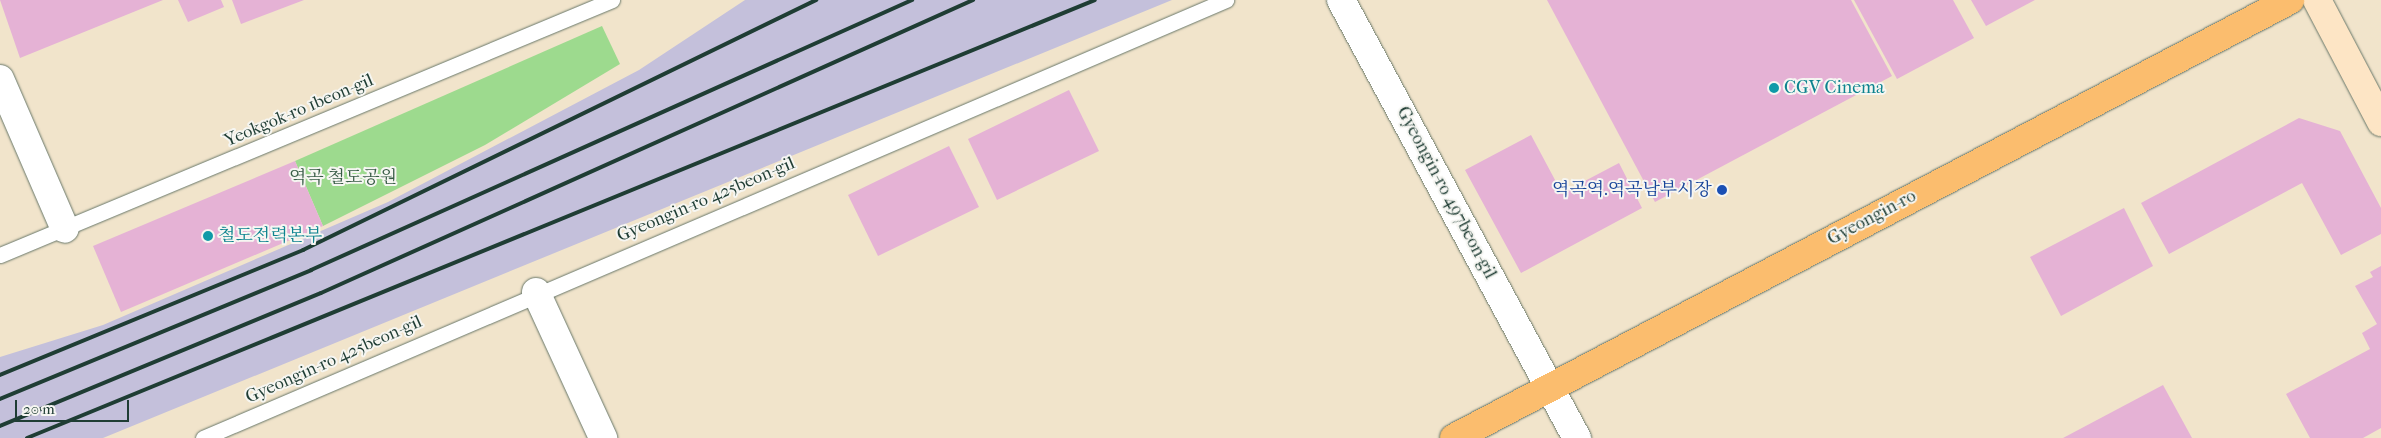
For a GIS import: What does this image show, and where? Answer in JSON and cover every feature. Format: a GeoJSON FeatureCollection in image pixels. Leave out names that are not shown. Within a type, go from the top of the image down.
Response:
{"type":"FeatureCollection","features":[{"type":"Feature","properties":{"kind":"main road","name":"Gyeongin-ro"},"geometry":{"type":"LineString","coordinates":[[1454,438],[1550,386],[2290,0]]}},
{"type":"Feature","properties":{"kind":"street","name":"Gyeongin-ro 497beon-gil"},"geometry":{"type":"LineString","coordinates":[[1341,0],[1577,438]]}},
{"type":"Feature","properties":{"kind":"street"},"geometry":{"type":"LineString","coordinates":[[2317,0],[2381,122]]}},
{"type":"Feature","properties":{"kind":"street"},"geometry":{"type":"LineString","coordinates":[[0,80],[65,229]]}},
{"type":"Feature","properties":{"kind":"street"},"geometry":{"type":"LineString","coordinates":[[536,292],[603,438]]}},
{"type":"Feature","properties":{"kind":"lane","name":"Yeokgok-ro 1beon-gil"},"geometry":{"type":"LineString","coordinates":[[0,255],[612,0]]}},
{"type":"Feature","properties":{"kind":"lane","name":"Gyeongin-ro 425beon-gil"},"geometry":{"type":"LineString","coordinates":[[203,438],[536,292],[1226,0]]}},
{"type":"Feature","properties":{"kind":"shaded area"},"geometry":{"type":"Polygon","coordinates":[[[745,0],[1172,0],[103,438],[0,438],[0,357],[103,325],[388,202],[639,70],[745,0]]]}},
{"type":"Feature","properties":{"kind":"green space","name":"역곡 철도공원"},"geometry":{"type":"Polygon","coordinates":[[[602,26],[620,64],[485,145],[323,226],[295,161],[602,26]]]}},
{"type":"Feature","properties":{"kind":"building"},"geometry":{"type":"Polygon","coordinates":[[[0,0],[163,0],[20,58],[0,0]]]}},
{"type":"Feature","properties":{"kind":"building"},"geometry":{"type":"Polygon","coordinates":[[[178,0],[221,0],[224,7],[188,22],[178,0]]]}},
{"type":"Feature","properties":{"kind":"building"},"geometry":{"type":"Polygon","coordinates":[[[232,0],[304,0],[241,24],[232,0]]]}},
{"type":"Feature","properties":{"kind":"building"},"geometry":{"type":"Polygon","coordinates":[[[1547,0],[1851,0],[1892,76],[1655,202],[1547,0]]]}},
{"type":"Feature","properties":{"kind":"building"},"geometry":{"type":"Polygon","coordinates":[[[1854,0],[1953,0],[1974,38],[1897,79],[1854,0]]]}},
{"type":"Feature","properties":{"kind":"building"},"geometry":{"type":"Polygon","coordinates":[[[1971,0],[2035,0],[1986,26],[1971,0]]]}},
{"type":"Feature","properties":{"kind":"building"},"geometry":{"type":"Polygon","coordinates":[[[1069,90],[1099,151],[997,200],[968,139],[1069,90]]]}},
{"type":"Feature","properties":{"kind":"building"},"geometry":{"type":"Polygon","coordinates":[[[2299,118],[2340,131],[2381,208],[2381,234],[2341,255],[2302,183],[2169,254],[2141,203],[2299,118]]]}},
{"type":"Feature","properties":{"kind":"building"},"geometry":{"type":"Polygon","coordinates":[[[1531,135],[1562,193],[1619,163],[1642,208],[1521,273],[1465,170],[1531,135]]]}},
{"type":"Feature","properties":{"kind":"building"},"geometry":{"type":"Polygon","coordinates":[[[949,146],[979,207],[878,256],[848,195],[949,146]]]}},
{"type":"Feature","properties":{"kind":"building","name":"철도전력본부"},"geometry":{"type":"Polygon","coordinates":[[[295,161],[323,226],[121,312],[93,246],[295,161]]]}},
{"type":"Feature","properties":{"kind":"building"},"geometry":{"type":"Polygon","coordinates":[[[2124,208],[2153,266],[2061,316],[2030,257],[2124,208]]]}},
{"type":"Feature","properties":{"kind":"building"},"geometry":{"type":"Polygon","coordinates":[[[2381,266],[2381,428],[2363,438],[2310,438],[2286,394],[2370,349],[2362,333],[2377,324],[2355,286],[2373,277],[2370,272],[2381,266]]]}},
{"type":"Feature","properties":{"kind":"building"},"geometry":{"type":"Polygon","coordinates":[[[2163,385],[2192,438],[2063,438],[2163,385]]]}},
{"type":"Feature","properties":{"kind":"railway"},"geometry":{"type":"LineString","coordinates":[[0,375],[303,250],[816,0]]}},
{"type":"Feature","properties":{"kind":"railway"},"geometry":{"type":"LineString","coordinates":[[0,399],[311,270],[912,0]]}},
{"type":"Feature","properties":{"kind":"railway"},"geometry":{"type":"LineString","coordinates":[[0,426],[321,293],[973,0]]}},
{"type":"Feature","properties":{"kind":"railway"},"geometry":{"type":"LineString","coordinates":[[27,438],[1095,0]]}},
{"type":"Feature","properties":{"kind":"place","name":"CGV Cinema"},"geometry":{"type":"Point","coordinates":[1774,88]}},
{"type":"Feature","properties":{"kind":"place","name":"역곡역.역곡남부시장"},"geometry":{"type":"Point","coordinates":[1722,190]}},
{"type":"Feature","properties":{"kind":"place","name":"철도전력본부"},"geometry":{"type":"Point","coordinates":[208,236]}}]}
